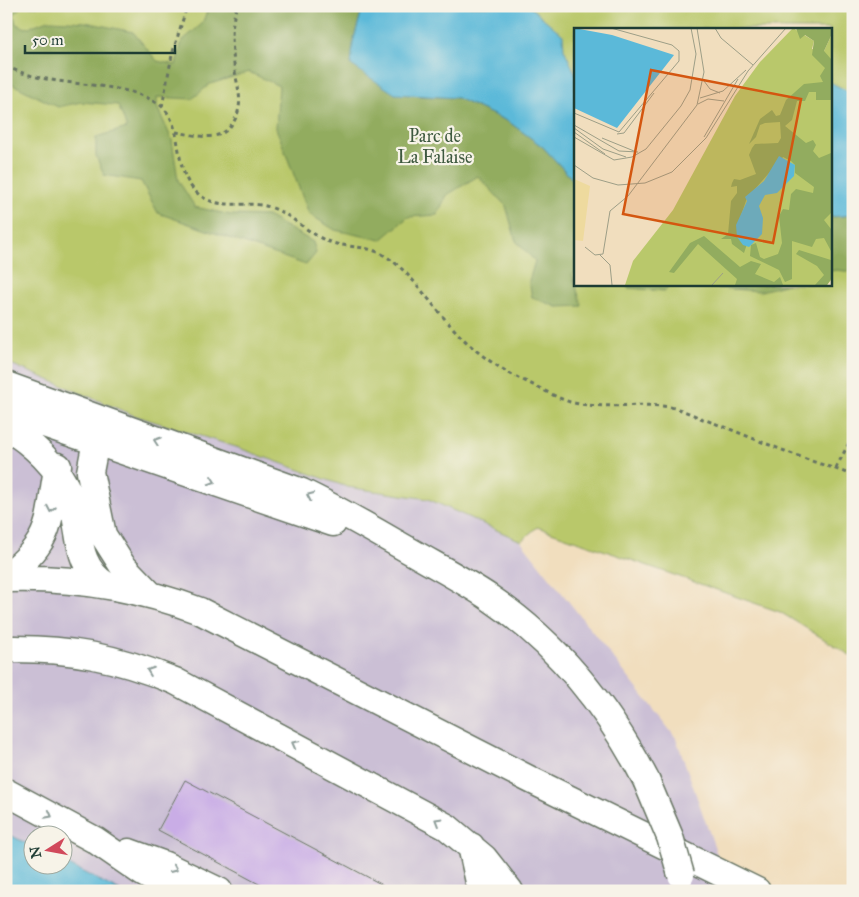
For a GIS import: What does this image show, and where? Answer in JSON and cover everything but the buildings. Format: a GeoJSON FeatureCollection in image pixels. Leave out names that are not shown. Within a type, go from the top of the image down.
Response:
{"type":"FeatureCollection","features":[{"type":"Feature","properties":{"kind":"street"},"geometry":{"type":"LineString","coordinates":[[6,385],[68,420],[96,441],[317,517],[414,553]]}},
{"type":"Feature","properties":{"kind":"street"},"geometry":{"type":"LineString","coordinates":[[6,410],[68,420],[302,492],[346,513],[492,599],[545,642],[575,674],[610,717],[646,780],[670,837],[683,883]]}},
{"type":"Feature","properties":{"kind":"street"},"geometry":{"type":"LineString","coordinates":[[6,578],[32,553],[42,538],[50,514],[56,472],[68,420]]}},
{"type":"Feature","properties":{"kind":"street"},"geometry":{"type":"LineString","coordinates":[[68,420],[82,446],[90,472],[103,535],[116,558],[151,594]]}},
{"type":"Feature","properties":{"kind":"street"},"geometry":{"type":"LineString","coordinates":[[6,428],[33,447],[63,480],[72,503],[77,536],[89,577]]}},
{"type":"Feature","properties":{"kind":"street"},"geometry":{"type":"LineString","coordinates":[[90,472],[96,441]]}},
{"type":"Feature","properties":{"kind":"street"},"geometry":{"type":"LineString","coordinates":[[89,577],[101,548],[103,535]]}},
{"type":"Feature","properties":{"kind":"street"},"geometry":{"type":"LineString","coordinates":[[6,578],[89,577],[151,594],[200,611],[469,749],[756,891]]}},
{"type":"Feature","properties":{"kind":"street"},"geometry":{"type":"LineString","coordinates":[[6,649],[47,649],[84,653],[150,671],[169,679],[430,817],[471,846],[493,868],[510,891]]}},
{"type":"Feature","properties":{"kind":"street"},"geometry":{"type":"LineString","coordinates":[[6,792],[95,840],[143,874],[174,891]]}},
{"type":"Feature","properties":{"kind":"street"},"geometry":{"type":"LineString","coordinates":[[95,840],[165,864],[219,891]]}},
{"type":"Feature","properties":{"kind":"street"},"geometry":{"type":"LineString","coordinates":[[471,846],[482,891]]}},
{"type":"Feature","properties":{"kind":"street"},"geometry":{"type":"LineString","coordinates":[[471,846],[491,891]]}},
{"type":"Feature","properties":{"kind":"path"},"geometry":{"type":"LineString","coordinates":[[162,107],[172,55],[187,6]]}},
{"type":"Feature","properties":{"kind":"path"},"geometry":{"type":"LineString","coordinates":[[176,132],[201,136],[220,135],[226,131],[236,117],[240,108],[240,92],[234,66],[232,38],[233,15],[236,6]]}},
{"type":"Feature","properties":{"kind":"path"},"geometry":{"type":"LineString","coordinates":[[6,66],[29,77],[45,81],[134,93],[152,100],[170,114],[176,132],[182,167],[194,190],[205,199],[226,205],[264,206],[289,216],[314,235],[327,241],[376,251],[384,255],[403,271],[473,348],[486,359],[528,383],[569,401],[672,407],[853,476]]}},
{"type":"Feature","properties":{"kind":"path"},"geometry":{"type":"LineString","coordinates":[[836,468],[853,435]]}},
{"type":"Feature","properties":{"kind":"shaded area"},"geometry":{"type":"Polygon","coordinates":[[[6,362],[133,415],[236,447],[347,487],[428,499],[521,541],[676,738],[730,891],[119,891],[72,868],[72,824],[22,824],[22,843],[6,836],[6,362]]]}},
{"type":"Feature","properties":{"kind":"green space","name":"Parc de La Falaise"},"geometry":{"type":"Polygon","coordinates":[[[6,6],[853,6],[853,657],[780,612],[537,527],[521,541],[428,499],[347,487],[236,447],[133,415],[6,362],[6,6]]]}},
{"type":"Feature","properties":{"kind":"green space","name":"Parc de La Falaise"},"geometry":{"type":"Polygon","coordinates":[[[6,6],[21,6],[14,15],[16,24],[26,28],[49,20],[85,22],[133,32],[157,61],[176,65],[182,41],[202,24],[209,6],[363,6],[353,42],[417,96],[457,98],[509,122],[543,147],[574,181],[574,273],[572,274],[582,306],[557,307],[532,297],[529,281],[535,261],[516,241],[506,206],[478,176],[447,195],[437,215],[408,217],[381,240],[335,230],[309,214],[276,128],[279,86],[249,72],[210,84],[192,99],[157,97],[157,107],[172,140],[178,180],[195,207],[231,215],[267,216],[313,242],[316,253],[306,265],[158,213],[141,181],[104,175],[96,156],[96,137],[127,128],[118,105],[81,102],[58,107],[6,81],[6,6]]]}},
{"type":"Feature","properties":{"kind":"green space"},"geometry":{"type":"Polygon","coordinates":[[[853,215],[853,272],[832,271],[832,217],[853,215]]]}},
{"type":"Feature","properties":{"kind":"green space"},"geometry":{"type":"Polygon","coordinates":[[[626,285],[668,285],[665,291],[628,288],[626,285]]]}},
{"type":"Feature","properties":{"kind":"green space"},"geometry":{"type":"Polygon","coordinates":[[[694,285],[784,285],[761,291],[694,285]]]}},
{"type":"Feature","properties":{"kind":"water"},"geometry":{"type":"Polygon","coordinates":[[[363,6],[529,6],[563,35],[564,49],[574,71],[574,181],[543,147],[509,122],[457,98],[395,94],[351,65],[353,42],[363,6]]]}},
{"type":"Feature","properties":{"kind":"water"},"geometry":{"type":"Polygon","coordinates":[[[832,83],[853,94],[853,215],[832,217],[832,83]]]}},
{"type":"Feature","properties":{"kind":"water"},"geometry":{"type":"Polygon","coordinates":[[[6,833],[22,841],[22,874],[72,874],[72,867],[120,891],[6,891],[6,833]]]}}]}
